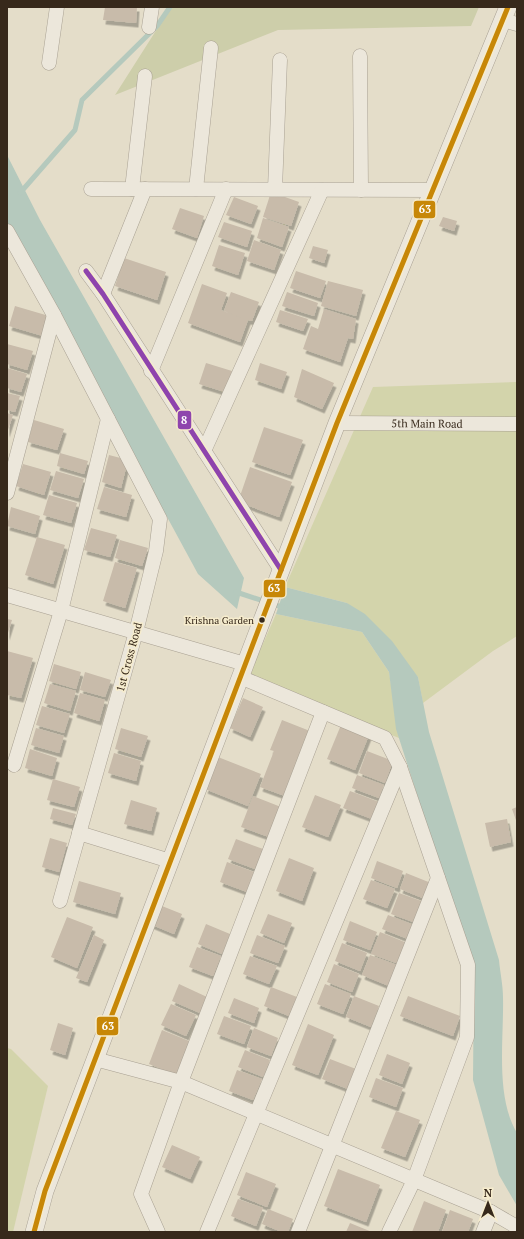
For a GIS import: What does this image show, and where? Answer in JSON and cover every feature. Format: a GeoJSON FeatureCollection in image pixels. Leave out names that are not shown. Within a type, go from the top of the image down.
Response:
{"type":"FeatureCollection","features":[{"type":"Feature","properties":{"kind":"street"},"geometry":{"type":"LineString","coordinates":[[49,63],[58,7]]}},
{"type":"Feature","properties":{"kind":"street"},"geometry":{"type":"LineString","coordinates":[[149,27],[152,7]]}},
{"type":"Feature","properties":{"kind":"street"},"geometry":{"type":"LineString","coordinates":[[34,1232],[45,1191],[337,423],[433,190],[509,17]]}},
{"type":"Feature","properties":{"kind":"street"},"geometry":{"type":"LineString","coordinates":[[196,189],[211,48]]}},
{"type":"Feature","properties":{"kind":"street"},"geometry":{"type":"LineString","coordinates":[[360,56],[361,190]]}},
{"type":"Feature","properties":{"kind":"street"},"geometry":{"type":"LineString","coordinates":[[276,190],[280,60]]}},
{"type":"Feature","properties":{"kind":"street"},"geometry":{"type":"LineString","coordinates":[[103,294],[139,189],[144,76]]}},
{"type":"Feature","properties":{"kind":"street"},"geometry":{"type":"LineString","coordinates":[[91,189],[433,190]]}},
{"type":"Feature","properties":{"kind":"street"},"geometry":{"type":"LineString","coordinates":[[151,371],[226,189]]}},
{"type":"Feature","properties":{"kind":"street"},"geometry":{"type":"LineString","coordinates":[[204,451],[322,190]]}},
{"type":"Feature","properties":{"kind":"street","name":"1st Cross Road"},"geometry":{"type":"LineString","coordinates":[[7,231],[54,315],[160,519],[156,551],[136,632],[60,901]]}},
{"type":"Feature","properties":{"kind":"street"},"geometry":{"type":"LineString","coordinates":[[86,271],[103,294],[151,371],[204,451],[279,576]]}},
{"type":"Feature","properties":{"kind":"street"},"geometry":{"type":"LineString","coordinates":[[7,493],[54,315]]}},
{"type":"Feature","properties":{"kind":"street"},"geometry":{"type":"LineString","coordinates":[[14,765],[61,611],[108,419]]}},
{"type":"Feature","properties":{"kind":"street","name":"5th Main Road"},"geometry":{"type":"LineString","coordinates":[[337,423],[517,424]]}},
{"type":"Feature","properties":{"kind":"street"},"geometry":{"type":"LineString","coordinates":[[7,595],[136,632],[243,670],[323,712],[385,738],[400,767],[468,965],[467,1037],[414,1180],[389,1232]]}},
{"type":"Feature","properties":{"kind":"street"},"geometry":{"type":"LineString","coordinates":[[158,1232],[141,1194],[181,1082],[323,712]]}},
{"type":"Feature","properties":{"kind":"street"},"geometry":{"type":"LineString","coordinates":[[207,1232],[400,767]]}},
{"type":"Feature","properties":{"kind":"street"},"geometry":{"type":"LineString","coordinates":[[80,833],[170,861]]}},
{"type":"Feature","properties":{"kind":"street"},"geometry":{"type":"LineString","coordinates":[[298,1232],[438,878]]}},
{"type":"Feature","properties":{"kind":"street"},"geometry":{"type":"LineString","coordinates":[[95,1059],[181,1082],[491,1212],[517,1227]]}},
{"type":"Feature","properties":{"kind":"street"},"geometry":{"type":"LineString","coordinates":[[483,1232],[491,1212]]}},
{"type":"Feature","properties":{"kind":"green space"},"geometry":{"type":"Polygon","coordinates":[[[171,7],[479,7],[471,26],[278,30],[115,95],[171,7]]]}},
{"type":"Feature","properties":{"kind":"green space"},"geometry":{"type":"Polygon","coordinates":[[[517,382],[517,636],[493,651],[423,703],[418,677],[347,603],[285,587],[373,387],[517,382]]]}},
{"type":"Feature","properties":{"kind":"green space"},"geometry":{"type":"Polygon","coordinates":[[[276,614],[362,632],[389,672],[399,738],[248,678],[276,614]]]}},
{"type":"Feature","properties":{"kind":"green space"},"geometry":{"type":"Polygon","coordinates":[[[7,1048],[11,1049],[48,1086],[13,1232],[7,1232],[7,1048]]]}},
{"type":"Feature","properties":{"kind":"shaded area"},"geometry":{"type":"Polygon","coordinates":[[[7,155],[40,220],[244,578],[237,609],[198,574],[7,222],[7,155]]]}},
{"type":"Feature","properties":{"kind":"shaded area"},"geometry":{"type":"Polygon","coordinates":[[[285,587],[347,603],[365,614],[392,641],[418,677],[429,732],[499,960],[503,992],[503,1085],[510,1118],[517,1133],[517,1206],[499,1175],[473,1080],[474,972],[396,729],[389,672],[362,632],[276,614],[285,587]]]}},
{"type":"Feature","properties":{"kind":"building"},"geometry":{"type":"Polygon","coordinates":[[[105,7],[137,7],[136,23],[103,20],[105,7]]]}},
{"type":"Feature","properties":{"kind":"building"},"geometry":{"type":"Polygon","coordinates":[[[271,192],[299,202],[291,226],[263,217],[271,192]]]}},
{"type":"Feature","properties":{"kind":"building"},"geometry":{"type":"Polygon","coordinates":[[[234,197],[258,206],[251,224],[226,215],[234,197]]]}},
{"type":"Feature","properties":{"kind":"building"},"geometry":{"type":"Polygon","coordinates":[[[180,208],[204,216],[197,238],[172,229],[180,208]]]}},
{"type":"Feature","properties":{"kind":"building"},"geometry":{"type":"Polygon","coordinates":[[[443,217],[457,221],[454,231],[439,226],[443,217]]]}},
{"type":"Feature","properties":{"kind":"building"},"geometry":{"type":"Polygon","coordinates":[[[263,218],[289,227],[282,247],[257,238],[263,218]]]}},
{"type":"Feature","properties":{"kind":"building"},"geometry":{"type":"Polygon","coordinates":[[[224,222],[252,231],[247,247],[218,237],[224,222]]]}},
{"type":"Feature","properties":{"kind":"building"},"geometry":{"type":"Polygon","coordinates":[[[254,240],[281,250],[274,270],[247,261],[254,240]]]}},
{"type":"Feature","properties":{"kind":"building"},"geometry":{"type":"Polygon","coordinates":[[[219,245],[245,253],[238,275],[212,266],[219,245]]]}},
{"type":"Feature","properties":{"kind":"building"},"geometry":{"type":"Polygon","coordinates":[[[313,246],[328,250],[324,263],[309,258],[313,246]]]}},
{"type":"Feature","properties":{"kind":"building"},"geometry":{"type":"Polygon","coordinates":[[[124,258],[166,272],[157,300],[115,286],[124,258]]]}},
{"type":"Feature","properties":{"kind":"building"},"geometry":{"type":"Polygon","coordinates":[[[296,271],[326,281],[320,298],[290,288],[296,271]]]}},
{"type":"Feature","properties":{"kind":"building"},"geometry":{"type":"Polygon","coordinates":[[[328,281],[363,290],[356,316],[321,306],[328,281]]]}},
{"type":"Feature","properties":{"kind":"building"},"geometry":{"type":"Polygon","coordinates":[[[202,284],[227,293],[221,310],[244,319],[224,311],[231,292],[259,302],[252,321],[248,320],[240,342],[188,323],[202,284]]]}},
{"type":"Feature","properties":{"kind":"building"},"geometry":{"type":"Polygon","coordinates":[[[287,292],[318,303],[314,316],[282,306],[287,292]]]}},
{"type":"Feature","properties":{"kind":"building"},"geometry":{"type":"Polygon","coordinates":[[[15,306],[49,316],[43,336],[9,326],[15,306]]]}},
{"type":"Feature","properties":{"kind":"building"},"geometry":{"type":"Polygon","coordinates":[[[324,309],[356,319],[353,339],[348,338],[340,362],[303,349],[311,326],[318,329],[324,309]]]}},
{"type":"Feature","properties":{"kind":"building"},"geometry":{"type":"Polygon","coordinates":[[[280,310],[308,319],[303,331],[276,322],[280,310]]]}},
{"type":"Feature","properties":{"kind":"building"},"geometry":{"type":"Polygon","coordinates":[[[7,344],[33,351],[27,370],[7,364],[7,344]]]}},
{"type":"Feature","properties":{"kind":"building"},"geometry":{"type":"Polygon","coordinates":[[[206,363],[232,371],[225,392],[199,384],[206,363]]]}},
{"type":"Feature","properties":{"kind":"building"},"geometry":{"type":"Polygon","coordinates":[[[260,363],[287,372],[281,389],[255,380],[260,363]]]}},
{"type":"Feature","properties":{"kind":"building"},"geometry":{"type":"Polygon","coordinates":[[[7,368],[27,374],[21,392],[7,388],[7,368]]]}},
{"type":"Feature","properties":{"kind":"building"},"geometry":{"type":"Polygon","coordinates":[[[302,369],[334,383],[322,409],[294,397],[302,369]]]}},
{"type":"Feature","properties":{"kind":"building"},"geometry":{"type":"Polygon","coordinates":[[[7,393],[20,396],[15,412],[7,410],[7,393]]]}},
{"type":"Feature","properties":{"kind":"building"},"geometry":{"type":"Polygon","coordinates":[[[7,413],[13,415],[7,433],[7,413]]]}},
{"type":"Feature","properties":{"kind":"building"},"geometry":{"type":"Polygon","coordinates":[[[34,420],[64,429],[57,450],[28,442],[34,420]]]}},
{"type":"Feature","properties":{"kind":"building"},"geometry":{"type":"Polygon","coordinates":[[[264,427],[303,440],[290,475],[252,462],[264,427]]]}},
{"type":"Feature","properties":{"kind":"building"},"geometry":{"type":"Polygon","coordinates":[[[60,453],[88,461],[84,474],[57,466],[60,453]]]}},
{"type":"Feature","properties":{"kind":"building"},"geometry":{"type":"Polygon","coordinates":[[[109,455],[128,460],[121,488],[102,482],[109,455]]]}},
{"type":"Feature","properties":{"kind":"building"},"geometry":{"type":"Polygon","coordinates":[[[23,464],[51,472],[44,495],[16,486],[23,464]]]}},
{"type":"Feature","properties":{"kind":"building"},"geometry":{"type":"Polygon","coordinates":[[[250,467],[292,482],[279,517],[238,502],[250,467]]]}},
{"type":"Feature","properties":{"kind":"building"},"geometry":{"type":"Polygon","coordinates":[[[56,471],[84,479],[78,498],[50,490],[56,471]]]}},
{"type":"Feature","properties":{"kind":"building"},"geometry":{"type":"Polygon","coordinates":[[[104,487],[132,495],[126,517],[97,509],[104,487]]]}},
{"type":"Feature","properties":{"kind":"building"},"geometry":{"type":"Polygon","coordinates":[[[49,495],[77,503],[71,523],[43,515],[49,495]]]}},
{"type":"Feature","properties":{"kind":"building"},"geometry":{"type":"Polygon","coordinates":[[[11,507],[40,516],[35,534],[7,526],[11,507]]]}},
{"type":"Feature","properties":{"kind":"building"},"geometry":{"type":"Polygon","coordinates":[[[91,528],[117,535],[110,557],[84,550],[91,528]]]}},
{"type":"Feature","properties":{"kind":"building"},"geometry":{"type":"Polygon","coordinates":[[[37,537],[65,545],[53,584],[25,575],[37,537]]]}},
{"type":"Feature","properties":{"kind":"building"},"geometry":{"type":"Polygon","coordinates":[[[120,540],[148,548],[142,566],[115,558],[120,540]]]}},
{"type":"Feature","properties":{"kind":"building"},"geometry":{"type":"Polygon","coordinates":[[[115,562],[137,568],[125,608],[103,601],[115,562]]]}},
{"type":"Feature","properties":{"kind":"building"},"geometry":{"type":"Polygon","coordinates":[[[7,619],[12,620],[7,636],[7,619]]]}},
{"type":"Feature","properties":{"kind":"building"},"geometry":{"type":"Polygon","coordinates":[[[7,651],[33,658],[21,698],[7,695],[7,651]]]}},
{"type":"Feature","properties":{"kind":"building"},"geometry":{"type":"Polygon","coordinates":[[[54,664],[81,672],[76,689],[49,681],[54,664]]]}},
{"type":"Feature","properties":{"kind":"building"},"geometry":{"type":"Polygon","coordinates":[[[85,672],[111,680],[105,697],[80,690],[85,672]]]}},
{"type":"Feature","properties":{"kind":"building"},"geometry":{"type":"Polygon","coordinates":[[[50,684],[76,691],[70,711],[44,703],[50,684]]]}},
{"type":"Feature","properties":{"kind":"building"},"geometry":{"type":"Polygon","coordinates":[[[80,693],[105,700],[99,721],[74,713],[80,693]]]}},
{"type":"Feature","properties":{"kind":"building"},"geometry":{"type":"Polygon","coordinates":[[[243,698],[263,707],[250,737],[230,728],[243,698]]]}},
{"type":"Feature","properties":{"kind":"building"},"geometry":{"type":"Polygon","coordinates":[[[42,706],[70,714],[64,733],[36,725],[42,706]]]}},
{"type":"Feature","properties":{"kind":"building"},"geometry":{"type":"Polygon","coordinates":[[[282,720],[310,731],[285,796],[260,787],[274,751],[270,750],[282,720]]]}},
{"type":"Feature","properties":{"kind":"building"},"geometry":{"type":"Polygon","coordinates":[[[341,725],[369,735],[355,770],[327,759],[341,725]]]}},
{"type":"Feature","properties":{"kind":"building"},"geometry":{"type":"Polygon","coordinates":[[[36,728],[64,736],[59,753],[31,745],[36,728]]]}},
{"type":"Feature","properties":{"kind":"building"},"geometry":{"type":"Polygon","coordinates":[[[121,728],[148,736],[141,757],[115,749],[121,728]]]}},
{"type":"Feature","properties":{"kind":"building"},"geometry":{"type":"Polygon","coordinates":[[[30,749],[57,758],[52,776],[25,768],[30,749]]]}},
{"type":"Feature","properties":{"kind":"building"},"geometry":{"type":"Polygon","coordinates":[[[367,751],[393,761],[385,783],[359,773],[367,751]]]}},
{"type":"Feature","properties":{"kind":"building"},"geometry":{"type":"Polygon","coordinates":[[[114,753],[141,761],[136,781],[108,773],[114,753]]]}},
{"type":"Feature","properties":{"kind":"building"},"geometry":{"type":"Polygon","coordinates":[[[218,757],[261,774],[248,806],[205,789],[218,757]]]}},
{"type":"Feature","properties":{"kind":"building"},"geometry":{"type":"Polygon","coordinates":[[[357,775],[384,785],[379,798],[352,788],[357,775]]]}},
{"type":"Feature","properties":{"kind":"building"},"geometry":{"type":"Polygon","coordinates":[[[53,779],[80,787],[74,807],[47,800],[53,779]]]}},
{"type":"Feature","properties":{"kind":"building"},"geometry":{"type":"Polygon","coordinates":[[[350,791],[379,802],[372,819],[343,808],[350,791]]]}},
{"type":"Feature","properties":{"kind":"building"},"geometry":{"type":"Polygon","coordinates":[[[315,795],[341,805],[328,837],[302,827],[315,795]]]}},
{"type":"Feature","properties":{"kind":"building"},"geometry":{"type":"Polygon","coordinates":[[[253,796],[281,807],[269,837],[241,827],[253,796]]]}},
{"type":"Feature","properties":{"kind":"building"},"geometry":{"type":"Polygon","coordinates":[[[131,800],[157,808],[151,831],[124,824],[131,800]]]}},
{"type":"Feature","properties":{"kind":"building"},"geometry":{"type":"Polygon","coordinates":[[[517,807],[517,823],[512,809],[517,807]]]}},
{"type":"Feature","properties":{"kind":"building"},"geometry":{"type":"Polygon","coordinates":[[[53,808],[76,814],[72,825],[50,819],[53,808]]]}},
{"type":"Feature","properties":{"kind":"building"},"geometry":{"type":"Polygon","coordinates":[[[507,819],[511,842],[490,847],[485,823],[507,819]]]}},
{"type":"Feature","properties":{"kind":"building"},"geometry":{"type":"Polygon","coordinates":[[[50,838],[67,843],[59,872],[42,867],[50,838]]]}},
{"type":"Feature","properties":{"kind":"building"},"geometry":{"type":"Polygon","coordinates":[[[236,839],[263,849],[255,869],[228,859],[236,839]]]}},
{"type":"Feature","properties":{"kind":"building"},"geometry":{"type":"Polygon","coordinates":[[[289,858],[314,868],[302,901],[276,891],[289,858]]]}},
{"type":"Feature","properties":{"kind":"building"},"geometry":{"type":"Polygon","coordinates":[[[377,861],[403,871],[397,888],[371,878],[377,861]]]}},
{"type":"Feature","properties":{"kind":"building"},"geometry":{"type":"Polygon","coordinates":[[[227,862],[254,872],[247,892],[220,882],[227,862]]]}},
{"type":"Feature","properties":{"kind":"building"},"geometry":{"type":"Polygon","coordinates":[[[406,873],[431,883],[425,899],[400,889],[406,873]]]}},
{"type":"Feature","properties":{"kind":"building"},"geometry":{"type":"Polygon","coordinates":[[[371,880],[395,889],[387,908],[363,899],[371,880]]]}},
{"type":"Feature","properties":{"kind":"building"},"geometry":{"type":"Polygon","coordinates":[[[79,881],[121,893],[115,914],[73,902],[79,881]]]}},
{"type":"Feature","properties":{"kind":"building"},"geometry":{"type":"Polygon","coordinates":[[[399,893],[424,902],[416,923],[391,914],[399,893]]]}},
{"type":"Feature","properties":{"kind":"building"},"geometry":{"type":"Polygon","coordinates":[[[157,904],[182,914],[174,934],[150,924],[157,904]]]}},
{"type":"Feature","properties":{"kind":"building"},"geometry":{"type":"Polygon","coordinates":[[[268,914],[292,923],[284,943],[260,933],[268,914]]]}},
{"type":"Feature","properties":{"kind":"building"},"geometry":{"type":"Polygon","coordinates":[[[388,915],[414,925],[408,939],[382,929],[388,915]]]}},
{"type":"Feature","properties":{"kind":"building"},"geometry":{"type":"Polygon","coordinates":[[[67,917],[93,927],[77,968],[51,957],[67,917]]]}},
{"type":"Feature","properties":{"kind":"building"},"geometry":{"type":"Polygon","coordinates":[[[350,921],[377,932],[370,950],[343,940],[350,921]]]}},
{"type":"Feature","properties":{"kind":"building"},"geometry":{"type":"Polygon","coordinates":[[[206,924],[230,934],[222,954],[198,944],[206,924]]]}},
{"type":"Feature","properties":{"kind":"building"},"geometry":{"type":"Polygon","coordinates":[[[380,932],[407,943],[399,964],[371,954],[380,932]]]}},
{"type":"Feature","properties":{"kind":"building"},"geometry":{"type":"Polygon","coordinates":[[[94,935],[104,940],[87,982],[76,978],[94,935]]]}},
{"type":"Feature","properties":{"kind":"building"},"geometry":{"type":"Polygon","coordinates":[[[257,935],[285,946],[278,963],[250,953],[257,935]]]}},
{"type":"Feature","properties":{"kind":"building"},"geometry":{"type":"Polygon","coordinates":[[[342,943],[367,953],[360,971],[335,961],[342,943]]]}},
{"type":"Feature","properties":{"kind":"building"},"geometry":{"type":"Polygon","coordinates":[[[197,947],[221,956],[213,976],[189,967],[197,947]]]}},
{"type":"Feature","properties":{"kind":"building"},"geometry":{"type":"Polygon","coordinates":[[[370,955],[397,965],[389,986],[362,975],[370,955]]]}},
{"type":"Feature","properties":{"kind":"building"},"geometry":{"type":"Polygon","coordinates":[[[250,956],[277,966],[269,984],[243,974],[250,956]]]}},
{"type":"Feature","properties":{"kind":"building"},"geometry":{"type":"Polygon","coordinates":[[[334,964],[359,974],[352,992],[327,982],[334,964]]]}},
{"type":"Feature","properties":{"kind":"building"},"geometry":{"type":"Polygon","coordinates":[[[179,984],[207,997],[200,1013],[172,1001],[179,984]]]}},
{"type":"Feature","properties":{"kind":"building"},"geometry":{"type":"Polygon","coordinates":[[[325,984],[351,994],[343,1014],[317,1004],[325,984]]]}},
{"type":"Feature","properties":{"kind":"building"},"geometry":{"type":"Polygon","coordinates":[[[271,987],[297,997],[289,1016],[264,1006],[271,987]]]}},
{"type":"Feature","properties":{"kind":"building"},"geometry":{"type":"Polygon","coordinates":[[[354,996],[379,1006],[371,1027],[346,1017],[354,996]]]}},
{"type":"Feature","properties":{"kind":"building"},"geometry":{"type":"Polygon","coordinates":[[[408,996],[460,1016],[453,1036],[400,1016],[408,996]]]}},
{"type":"Feature","properties":{"kind":"building"},"geometry":{"type":"Polygon","coordinates":[[[234,998],[259,1008],[254,1023],[228,1013],[234,998]]]}},
{"type":"Feature","properties":{"kind":"building"},"geometry":{"type":"Polygon","coordinates":[[[171,1004],[196,1015],[186,1036],[161,1025],[171,1004]]]}},
{"type":"Feature","properties":{"kind":"building"},"geometry":{"type":"Polygon","coordinates":[[[224,1016],[251,1026],[244,1044],[217,1034],[224,1016]]]}},
{"type":"Feature","properties":{"kind":"building"},"geometry":{"type":"Polygon","coordinates":[[[58,1023],[73,1028],[65,1055],[50,1050],[58,1023]]]}},
{"type":"Feature","properties":{"kind":"building"},"geometry":{"type":"Polygon","coordinates":[[[308,1024],[334,1035],[318,1075],[292,1065],[308,1024]]]}},
{"type":"Feature","properties":{"kind":"building"},"geometry":{"type":"Polygon","coordinates":[[[254,1028],[278,1038],[271,1056],[247,1047],[254,1028]]]}},
{"type":"Feature","properties":{"kind":"building"},"geometry":{"type":"Polygon","coordinates":[[[162,1030],[189,1041],[176,1075],[149,1064],[162,1030]]]}},
{"type":"Feature","properties":{"kind":"building"},"geometry":{"type":"Polygon","coordinates":[[[245,1050],[270,1060],[263,1077],[238,1067],[245,1050]]]}},
{"type":"Feature","properties":{"kind":"building"},"geometry":{"type":"Polygon","coordinates":[[[387,1054],[410,1063],[402,1084],[379,1075],[387,1054]]]}},
{"type":"Feature","properties":{"kind":"building"},"geometry":{"type":"Polygon","coordinates":[[[330,1059],[356,1069],[348,1089],[322,1079],[330,1059]]]}},
{"type":"Feature","properties":{"kind":"building"},"geometry":{"type":"Polygon","coordinates":[[[237,1070],[262,1079],[253,1100],[229,1091],[237,1070]]]}},
{"type":"Feature","properties":{"kind":"building"},"geometry":{"type":"Polygon","coordinates":[[[376,1078],[403,1088],[396,1107],[369,1097],[376,1078]]]}},
{"type":"Feature","properties":{"kind":"building"},"geometry":{"type":"Polygon","coordinates":[[[396,1111],[420,1120],[405,1157],[381,1148],[396,1111]]]}},
{"type":"Feature","properties":{"kind":"building"},"geometry":{"type":"Polygon","coordinates":[[[172,1145],[200,1157],[190,1179],[162,1167],[172,1145]]]}},
{"type":"Feature","properties":{"kind":"building"},"geometry":{"type":"Polygon","coordinates":[[[338,1169],[380,1185],[366,1222],[324,1206],[338,1169]]]}},
{"type":"Feature","properties":{"kind":"building"},"geometry":{"type":"Polygon","coordinates":[[[246,1172],[276,1184],[267,1207],[237,1195],[246,1172]]]}},
{"type":"Feature","properties":{"kind":"building"},"geometry":{"type":"Polygon","coordinates":[[[238,1199],[263,1208],[256,1226],[231,1216],[238,1199]]]}},
{"type":"Feature","properties":{"kind":"building"},"geometry":{"type":"Polygon","coordinates":[[[424,1201],[446,1210],[438,1232],[412,1232],[424,1201]]]}},
{"type":"Feature","properties":{"kind":"building"},"geometry":{"type":"Polygon","coordinates":[[[268,1209],[293,1219],[288,1232],[282,1232],[262,1224],[268,1209]]]}},
{"type":"Feature","properties":{"kind":"building"},"geometry":{"type":"Polygon","coordinates":[[[450,1210],[473,1219],[468,1232],[442,1232],[450,1210]]]}},
{"type":"Feature","properties":{"kind":"building"},"geometry":{"type":"Polygon","coordinates":[[[350,1223],[372,1232],[346,1232],[350,1223]]]}},
{"type":"Feature","properties":{"kind":"waterway"},"geometry":{"type":"LineString","coordinates":[[20,193],[75,130],[82,100],[157,26],[170,7]]}},
{"type":"Feature","properties":{"kind":"waterway"},"geometry":{"type":"LineString","coordinates":[[236,592],[285,608]]}},
{"type":"Feature","properties":{"kind":"transit line","name":"63"},"geometry":{"type":"LineString","coordinates":[[34,1232],[45,1191],[337,423],[508,7]]}},
{"type":"Feature","properties":{"kind":"transit line","name":"8"},"geometry":{"type":"LineString","coordinates":[[86,271],[103,294],[281,570]]}},
{"type":"Feature","properties":{"kind":"place","name":"Krishna Garden"},"geometry":{"type":"Point","coordinates":[262,620]}}]}
